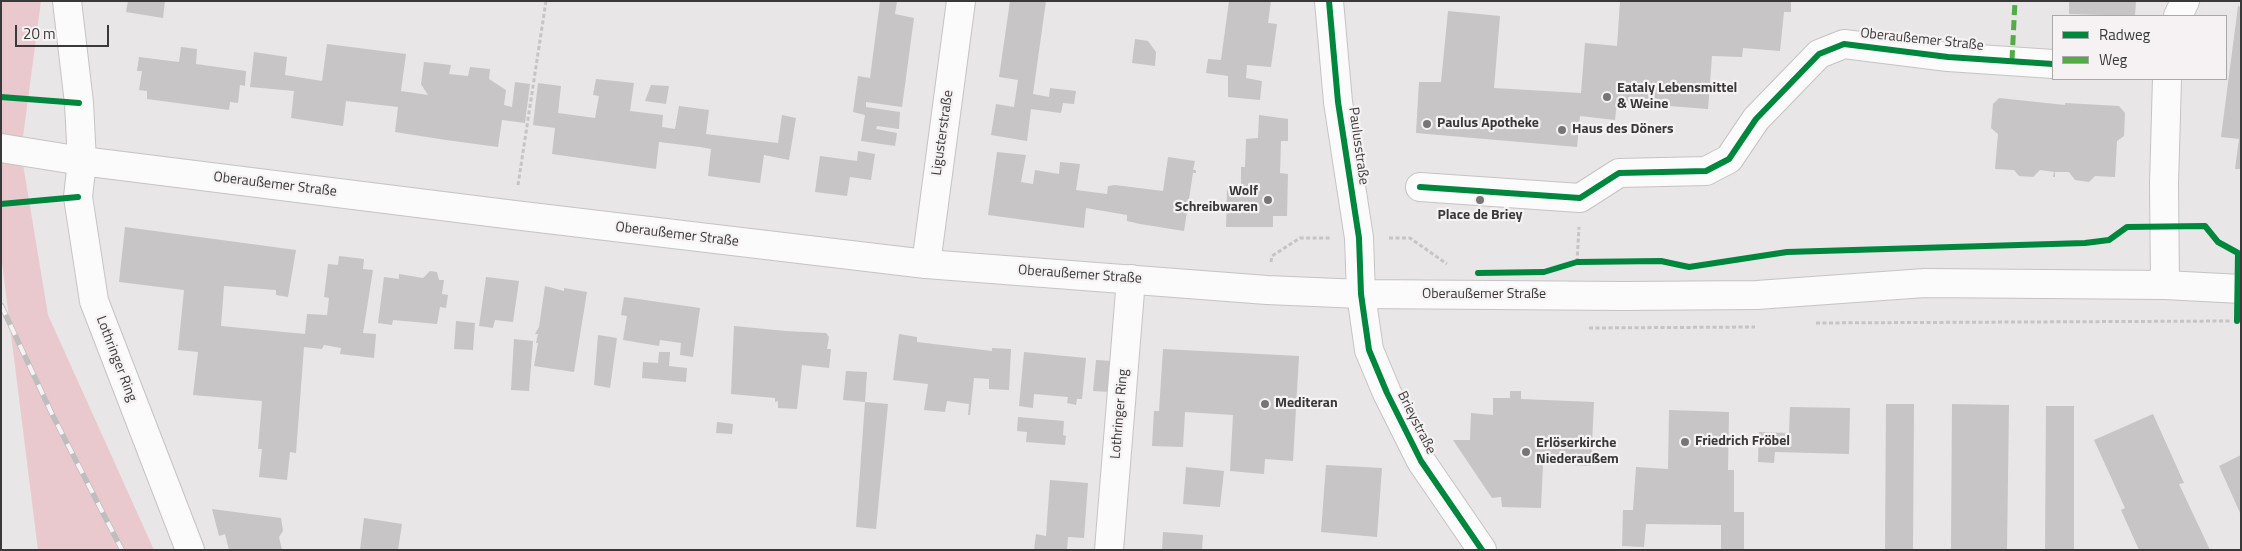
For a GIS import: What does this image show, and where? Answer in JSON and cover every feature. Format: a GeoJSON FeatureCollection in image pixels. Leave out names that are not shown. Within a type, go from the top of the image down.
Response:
{"type":"FeatureCollection","features":[{"type":"Feature","properties":{"kind":"street","name":"Lothringer Ring"},"geometry":{"type":"LineString","coordinates":[[67,1],[79,103],[82,161],[78,197],[94,302],[190,550]]}},
{"type":"Feature","properties":{"kind":"street","name":"Ligusterstraße"},"geometry":{"type":"LineString","coordinates":[[926,264],[961,1]]}},
{"type":"Feature","properties":{"kind":"street","name":"Paulusstraße"},"geometry":{"type":"LineString","coordinates":[[1329,1],[1338,102],[1359,238],[1361,294]]}},
{"type":"Feature","properties":{"kind":"street"},"geometry":{"type":"LineString","coordinates":[[2178,15],[2185,1]]}},
{"type":"Feature","properties":{"kind":"street","name":"Oberaußemer Straße"},"geometry":{"type":"LineString","coordinates":[[1420,187],[1580,198],[1619,173],[1706,171],[1729,159],[1756,119],[1819,54],[1844,44],[1948,57],[2052,64]]}},
{"type":"Feature","properties":{"kind":"street"},"geometry":{"type":"LineString","coordinates":[[2165,285],[2164,184],[2167,80]]}},
{"type":"Feature","properties":{"kind":"street","name":"Oberaußemer Straße"},"geometry":{"type":"LineString","coordinates":[[1,148],[82,161],[926,264],[1267,290],[1361,294],[1757,295],[1924,283],[2165,285],[2241,289]]}},
{"type":"Feature","properties":{"kind":"street","name":"Lothringer Ring"},"geometry":{"type":"LineString","coordinates":[[1109,550],[1131,279]]}},
{"type":"Feature","properties":{"kind":"street","name":"Brieystraße"},"geometry":{"type":"LineString","coordinates":[[1361,294],[1369,350],[1387,393],[1421,461],[1482,550]]}},
{"type":"Feature","properties":{"kind":"path"},"geometry":{"type":"LineString","coordinates":[[514,215],[546,1]]}},
{"type":"Feature","properties":{"kind":"path"},"geometry":{"type":"LineString","coordinates":[[1807,323],[2237,321]]}},
{"type":"Feature","properties":{"kind":"path"},"geometry":{"type":"LineString","coordinates":[[1584,328],[1761,327]]}},
{"type":"Feature","properties":{"kind":"shaded area"},"geometry":{"type":"Polygon","coordinates":[[[1,1],[41,1],[21,152],[48,315],[154,550],[38,550],[1,254],[1,1]]]}},
{"type":"Feature","properties":{"kind":"building"},"geometry":{"type":"Polygon","coordinates":[[[128,1],[165,1],[163,18],[126,12],[128,1]]]}},
{"type":"Feature","properties":{"kind":"building"},"geometry":{"type":"Polygon","coordinates":[[[880,1],[897,1],[895,14],[914,18],[902,107],[866,102],[866,107],[900,112],[899,129],[877,126],[876,129],[897,133],[895,146],[861,141],[865,115],[853,112],[858,76],[870,78],[880,1]]]}},
{"type":"Feature","properties":{"kind":"building"},"geometry":{"type":"Polygon","coordinates":[[[1010,1],[1046,1],[1033,94],[1049,97],[1050,88],[1076,91],[1074,104],[1063,103],[1061,113],[1031,109],[1027,141],[991,135],[996,104],[1014,107],[1018,80],[999,77],[1010,1]]]}},
{"type":"Feature","properties":{"kind":"building"},"geometry":{"type":"Polygon","coordinates":[[[1229,1],[1271,1],[1268,23],[1277,24],[1271,67],[1247,65],[1246,78],[1262,81],[1260,100],[1228,97],[1228,76],[1206,73],[1208,59],[1221,60],[1229,1]]]}},
{"type":"Feature","properties":{"kind":"building"},"geometry":{"type":"Polygon","coordinates":[[[1620,1],[1791,1],[1791,12],[1784,12],[1780,51],[1743,48],[1742,57],[1712,56],[1708,109],[1617,102],[1615,120],[1580,116],[1577,147],[1416,133],[1419,82],[1441,82],[1448,11],[1500,16],[1494,88],[1581,93],[1585,43],[1617,46],[1620,1]]]}},
{"type":"Feature","properties":{"kind":"building"},"geometry":{"type":"Polygon","coordinates":[[[2069,1],[2136,1],[2135,15],[2069,14],[2069,1]]]}},
{"type":"Feature","properties":{"kind":"building"},"geometry":{"type":"Polygon","coordinates":[[[2238,6],[2241,7],[2241,169],[2235,169],[2239,139],[2221,137],[2238,6]]]}},
{"type":"Feature","properties":{"kind":"building"},"geometry":{"type":"Polygon","coordinates":[[[1135,39],[1148,41],[1156,52],[1155,66],[1132,63],[1135,39]]]}},
{"type":"Feature","properties":{"kind":"building"},"geometry":{"type":"Polygon","coordinates":[[[327,44],[406,54],[401,91],[428,95],[421,84],[424,62],[451,65],[449,74],[468,76],[470,67],[490,69],[489,79],[506,90],[504,105],[512,107],[515,82],[530,84],[525,123],[502,120],[498,147],[395,132],[398,107],[346,101],[343,126],[291,118],[294,91],[250,87],[254,52],[287,57],[285,75],[322,81],[327,44]]]}},
{"type":"Feature","properties":{"kind":"building"},"geometry":{"type":"Polygon","coordinates":[[[181,47],[197,49],[196,64],[246,71],[245,86],[240,85],[238,103],[230,102],[229,110],[147,99],[147,91],[139,90],[142,71],[137,71],[139,57],[179,62],[181,47]]]}},
{"type":"Feature","properties":{"kind":"building"},"geometry":{"type":"Polygon","coordinates":[[[596,79],[634,83],[630,111],[663,115],[662,127],[675,129],[679,106],[709,110],[706,134],[778,143],[782,115],[796,118],[789,160],[764,155],[760,183],[708,176],[711,149],[700,147],[659,142],[656,169],[552,154],[555,128],[533,125],[538,83],[561,86],[558,113],[595,118],[599,96],[593,95],[596,79]]]}},
{"type":"Feature","properties":{"kind":"building"},"geometry":{"type":"Polygon","coordinates":[[[651,85],[669,86],[666,104],[645,101],[651,85]]]}},
{"type":"Feature","properties":{"kind":"building"},"geometry":{"type":"Polygon","coordinates":[[[1999,98],[2065,105],[2065,103],[2119,106],[2125,113],[2124,136],[2117,141],[2115,177],[2095,176],[2089,182],[2075,180],[2069,172],[2055,172],[2055,177],[2053,177],[2054,172],[2040,170],[2033,177],[2019,176],[2014,170],[1995,169],[1998,134],[1991,128],[1993,104],[1999,98]]]}},
{"type":"Feature","properties":{"kind":"building"},"geometry":{"type":"Polygon","coordinates":[[[1259,115],[1288,119],[1288,141],[1281,141],[1280,173],[1288,174],[1287,216],[1273,216],[1273,227],[1226,227],[1227,187],[1241,187],[1241,167],[1245,167],[1246,139],[1258,138],[1259,115]]]}},
{"type":"Feature","properties":{"kind":"building"},"geometry":{"type":"Polygon","coordinates":[[[858,151],[875,154],[871,180],[850,177],[847,196],[815,192],[820,156],[857,161],[858,151]]]}},
{"type":"Feature","properties":{"kind":"building"},"geometry":{"type":"Polygon","coordinates":[[[997,152],[1026,155],[1021,182],[1033,184],[1035,170],[1059,174],[1060,162],[1080,164],[1076,190],[1107,194],[1108,186],[1115,185],[1163,191],[1168,157],[1195,161],[1193,170],[1196,170],[1196,173],[1193,173],[1184,231],[1127,221],[1127,215],[1086,208],[1084,228],[988,215],[997,152]]]}},
{"type":"Feature","properties":{"kind":"building"},"geometry":{"type":"Polygon","coordinates":[[[125,227],[296,250],[288,297],[276,295],[276,290],[224,286],[221,326],[305,334],[307,314],[327,315],[329,298],[324,297],[328,264],[338,265],[339,256],[364,259],[363,269],[373,270],[363,333],[376,334],[374,358],[340,354],[341,348],[324,345],[322,349],[304,347],[296,453],[290,452],[287,480],[259,477],[262,449],[258,449],[262,401],[193,395],[198,352],[178,350],[184,290],[119,282],[125,227]]]}},
{"type":"Feature","properties":{"kind":"building"},"geometry":{"type":"Polygon","coordinates":[[[430,271],[437,272],[439,280],[444,280],[442,294],[448,295],[446,308],[440,307],[437,324],[393,320],[392,325],[378,323],[384,277],[399,279],[399,274],[423,278],[430,271]]]}},
{"type":"Feature","properties":{"kind":"building"},"geometry":{"type":"Polygon","coordinates":[[[486,277],[519,281],[513,322],[495,320],[493,328],[479,326],[486,277]]]}},
{"type":"Feature","properties":{"kind":"building"},"geometry":{"type":"Polygon","coordinates":[[[545,286],[564,291],[564,288],[587,292],[574,372],[534,366],[538,343],[536,343],[538,334],[535,334],[539,327],[545,286]]]}},
{"type":"Feature","properties":{"kind":"building"},"geometry":{"type":"Polygon","coordinates":[[[624,297],[700,308],[693,357],[680,355],[681,343],[660,340],[659,346],[623,340],[627,316],[621,315],[624,297]]]}},
{"type":"Feature","properties":{"kind":"building"},"geometry":{"type":"Polygon","coordinates":[[[456,321],[475,323],[473,350],[454,349],[456,321]]]}},
{"type":"Feature","properties":{"kind":"building"},"geometry":{"type":"Polygon","coordinates":[[[734,326],[826,333],[829,337],[827,349],[831,349],[829,368],[802,365],[797,409],[778,408],[778,401],[775,402],[775,398],[731,394],[734,326]]]}},
{"type":"Feature","properties":{"kind":"building"},"geometry":{"type":"Polygon","coordinates":[[[899,334],[917,337],[917,342],[992,351],[992,348],[1011,349],[1009,390],[989,389],[989,379],[974,378],[970,415],[968,415],[969,404],[947,401],[945,412],[924,410],[928,384],[893,380],[899,334]]]}},
{"type":"Feature","properties":{"kind":"building"},"geometry":{"type":"Polygon","coordinates":[[[598,335],[617,338],[610,388],[594,385],[598,335]]]}},
{"type":"Feature","properties":{"kind":"building"},"geometry":{"type":"Polygon","coordinates":[[[514,339],[533,341],[529,391],[511,390],[514,339]]]}},
{"type":"Feature","properties":{"kind":"building"},"geometry":{"type":"Polygon","coordinates":[[[1163,349],[1299,356],[1293,461],[1265,459],[1264,474],[1230,471],[1233,415],[1185,412],[1183,447],[1152,446],[1154,411],[1159,411],[1163,349]]]}},
{"type":"Feature","properties":{"kind":"building"},"geometry":{"type":"Polygon","coordinates":[[[659,352],[670,352],[669,366],[687,368],[686,382],[642,378],[643,362],[658,363],[659,352]]]}},
{"type":"Feature","properties":{"kind":"building"},"geometry":{"type":"Polygon","coordinates":[[[1024,352],[1086,358],[1082,399],[1077,399],[1076,405],[1067,403],[1068,397],[1034,394],[1033,408],[1019,406],[1024,352]]]}},
{"type":"Feature","properties":{"kind":"building"},"geometry":{"type":"Polygon","coordinates":[[[1096,360],[1113,361],[1110,392],[1093,391],[1096,360]]]}},
{"type":"Feature","properties":{"kind":"building"},"geometry":{"type":"Polygon","coordinates":[[[846,371],[867,372],[865,402],[843,400],[846,371]]]}},
{"type":"Feature","properties":{"kind":"building","name":"Erlöserkirche Niederaußem"},"geometry":{"type":"Polygon","coordinates":[[[1510,391],[1521,391],[1521,399],[1594,402],[1591,466],[1543,464],[1541,508],[1502,507],[1501,497],[1492,498],[1453,440],[1470,440],[1471,413],[1493,415],[1493,398],[1510,398],[1510,391]]]}},
{"type":"Feature","properties":{"kind":"building"},"geometry":{"type":"Polygon","coordinates":[[[865,402],[888,404],[876,529],[856,527],[865,402]]]}},
{"type":"Feature","properties":{"kind":"building"},"geometry":{"type":"Polygon","coordinates":[[[1886,404],[1914,404],[1913,550],[1885,550],[1886,404]]]}},
{"type":"Feature","properties":{"kind":"building"},"geometry":{"type":"Polygon","coordinates":[[[1952,404],[2009,405],[2007,550],[1951,550],[1952,404]]]}},
{"type":"Feature","properties":{"kind":"building"},"geometry":{"type":"Polygon","coordinates":[[[2046,406],[2074,406],[2074,550],[2045,550],[2046,406]]]}},
{"type":"Feature","properties":{"kind":"building"},"geometry":{"type":"Polygon","coordinates":[[[1790,407],[1850,408],[1849,454],[1775,452],[1774,463],[1758,462],[1759,432],[1789,433],[1790,407]]]}},
{"type":"Feature","properties":{"kind":"building"},"geometry":{"type":"Polygon","coordinates":[[[1669,410],[1729,412],[1728,470],[1734,470],[1734,512],[1744,512],[1744,550],[1721,549],[1721,525],[1646,524],[1644,547],[1622,546],[1623,510],[1633,510],[1636,467],[1668,469],[1669,410]]]}},
{"type":"Feature","properties":{"kind":"building"},"geometry":{"type":"Polygon","coordinates":[[[2153,414],[2184,483],[2179,484],[2210,550],[2139,550],[2121,510],[2125,508],[2094,440],[2153,414]]]}},
{"type":"Feature","properties":{"kind":"building"},"geometry":{"type":"Polygon","coordinates":[[[1018,417],[1064,421],[1063,435],[1066,436],[1065,445],[1026,442],[1027,432],[1017,431],[1018,417]]]}},
{"type":"Feature","properties":{"kind":"building"},"geometry":{"type":"Polygon","coordinates":[[[717,422],[733,424],[732,434],[716,433],[717,422]]]}},
{"type":"Feature","properties":{"kind":"building"},"geometry":{"type":"Polygon","coordinates":[[[2241,455],[2241,515],[2219,466],[2241,455]]]}},
{"type":"Feature","properties":{"kind":"building"},"geometry":{"type":"Polygon","coordinates":[[[1326,465],[1382,468],[1377,537],[1321,532],[1326,465]]]}},
{"type":"Feature","properties":{"kind":"building"},"geometry":{"type":"Polygon","coordinates":[[[1186,467],[1224,471],[1220,507],[1183,504],[1186,467]]]}},
{"type":"Feature","properties":{"kind":"building"},"geometry":{"type":"Polygon","coordinates":[[[1050,480],[1088,483],[1084,538],[1068,537],[1067,550],[1034,550],[1036,534],[1046,536],[1050,480]]]}},
{"type":"Feature","properties":{"kind":"building"},"geometry":{"type":"Polygon","coordinates":[[[212,509],[281,518],[283,531],[279,537],[282,550],[229,550],[225,534],[219,536],[212,509]]]}},
{"type":"Feature","properties":{"kind":"building"},"geometry":{"type":"Polygon","coordinates":[[[364,518],[402,524],[398,550],[360,550],[364,518]]]}},
{"type":"Feature","properties":{"kind":"building"},"geometry":{"type":"Polygon","coordinates":[[[1163,532],[1203,535],[1202,550],[1162,550],[1163,532]]]}},
{"type":"Feature","properties":{"kind":"railway"},"geometry":{"type":"LineString","coordinates":[[1,305],[52,414],[122,550]]}},
{"type":"Feature","properties":{"kind":"marked path"},"geometry":{"type":"LineString","coordinates":[[2012,60],[2015,1]]}},
{"type":"Feature","properties":{"kind":"cycle path"},"geometry":{"type":"LineString","coordinates":[[1329,1],[1338,102],[1359,238],[1361,294],[1369,350],[1387,393],[1421,461],[1482,550]]}},
{"type":"Feature","properties":{"kind":"cycle path"},"geometry":{"type":"LineString","coordinates":[[1420,187],[1580,198],[1619,173],[1706,171],[1729,159],[1756,119],[1819,54],[1844,44],[1948,57],[2052,64]]}},
{"type":"Feature","properties":{"kind":"cycle path"},"geometry":{"type":"LineString","coordinates":[[1,97],[79,103]]}},
{"type":"Feature","properties":{"kind":"cycle path"},"geometry":{"type":"LineString","coordinates":[[1,204],[78,197]]}},
{"type":"Feature","properties":{"kind":"cycle path"},"geometry":{"type":"LineString","coordinates":[[1478,273],[1544,272],[1577,262],[1661,261],[1689,267],[1787,252],[2085,243],[2109,240],[2127,227],[2205,226],[2218,242],[2238,253],[2237,321]]}},
{"type":"Feature","properties":{"kind":"place","name":"Eataly Lebensmittel & Weine"},"geometry":{"type":"Point","coordinates":[1607,97]}},
{"type":"Feature","properties":{"kind":"place","name":"Paulus Apotheke"},"geometry":{"type":"Point","coordinates":[1427,124]}},
{"type":"Feature","properties":{"kind":"place","name":"Haus des Döners"},"geometry":{"type":"Point","coordinates":[1562,130]}},
{"type":"Feature","properties":{"kind":"place","name":"Wolf Schreibwaren"},"geometry":{"type":"Point","coordinates":[1268,200]}},
{"type":"Feature","properties":{"kind":"place","name":"Place de Briey"},"geometry":{"type":"Point","coordinates":[1480,200]}},
{"type":"Feature","properties":{"kind":"place","name":"Mediteran"},"geometry":{"type":"Point","coordinates":[1265,404]}},
{"type":"Feature","properties":{"kind":"place","name":"Friedrich Fröbel"},"geometry":{"type":"Point","coordinates":[1685,442]}},
{"type":"Feature","properties":{"kind":"place","name":"Erlöserkirche Niederaußem"},"geometry":{"type":"Point","coordinates":[1526,452]}}]}
